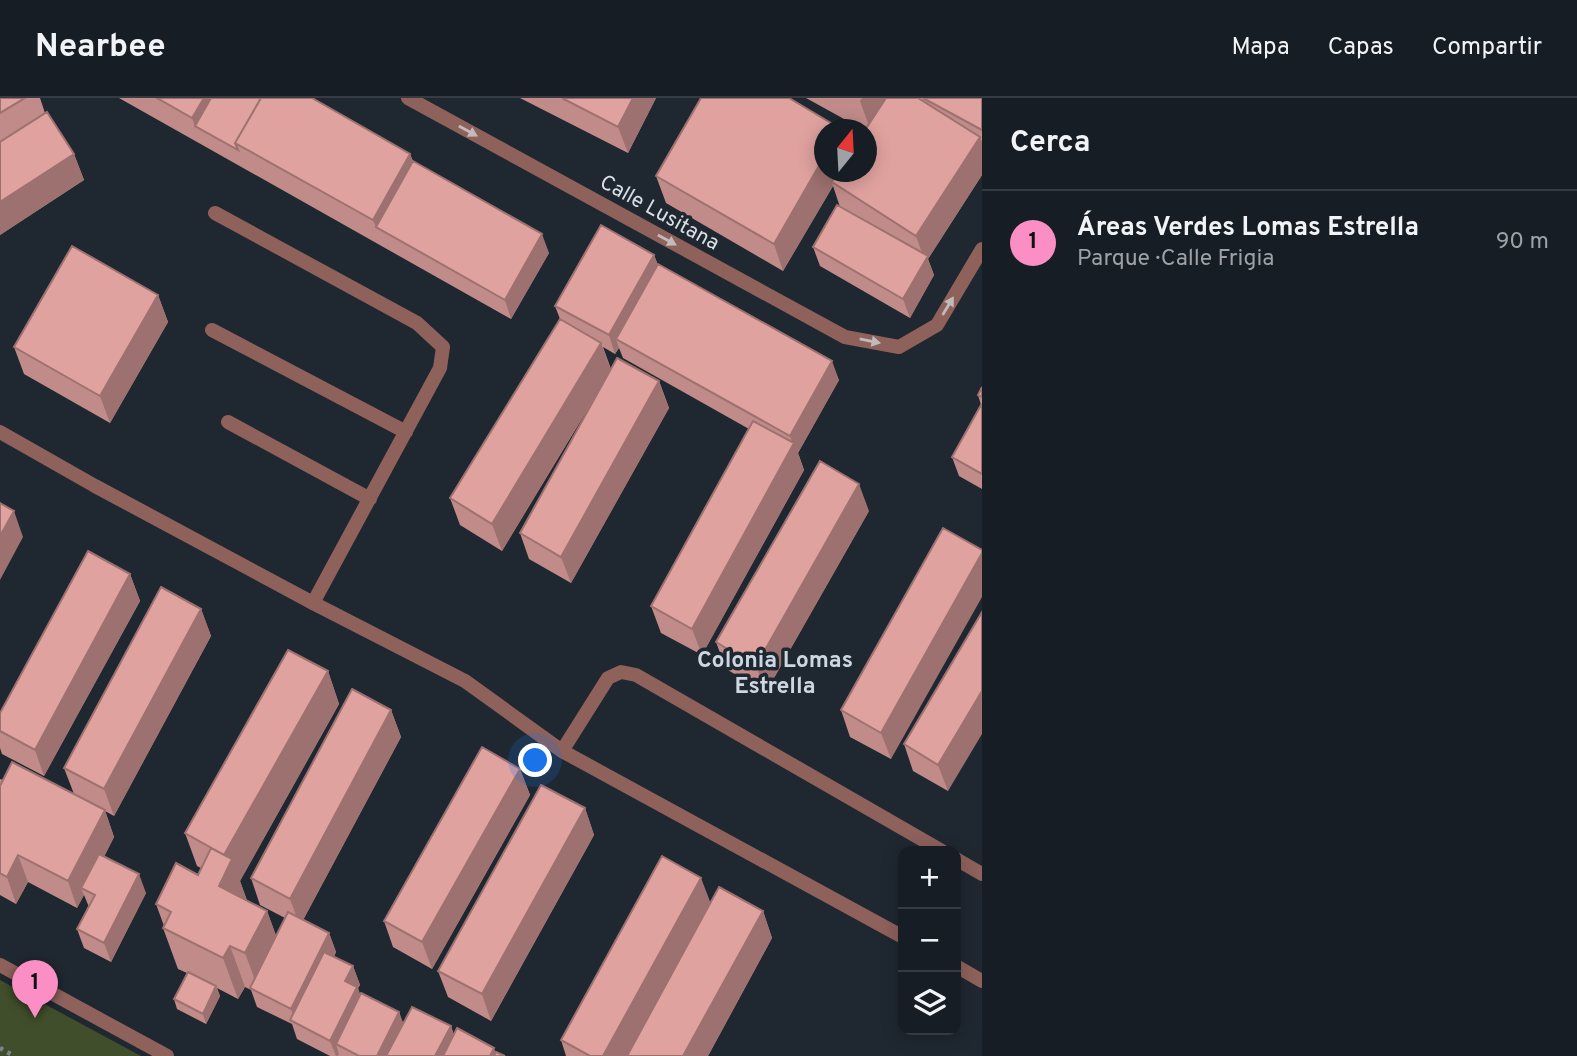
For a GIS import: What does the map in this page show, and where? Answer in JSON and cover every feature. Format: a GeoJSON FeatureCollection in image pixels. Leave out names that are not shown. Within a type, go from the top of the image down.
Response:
{"type":"FeatureCollection","features":[{"type":"Feature","properties":{"kind":"street","name":"Calle Lusitana"},"geometry":{"type":"LineString","coordinates":[[408,98],[845,337],[899,347],[937,325],[982,249]]}},
{"type":"Feature","properties":{"kind":"street"},"geometry":{"type":"LineString","coordinates":[[215,212],[417,323],[443,347],[440,368],[313,603]]}},
{"type":"Feature","properties":{"kind":"street"},"geometry":{"type":"LineString","coordinates":[[212,330],[406,432]]}},
{"type":"Feature","properties":{"kind":"street"},"geometry":{"type":"LineString","coordinates":[[228,422],[370,499]]}},
{"type":"Feature","properties":{"kind":"street"},"geometry":{"type":"LineString","coordinates":[[0,432],[313,603],[465,681],[562,751],[898,934]]}},
{"type":"Feature","properties":{"kind":"street"},"geometry":{"type":"LineString","coordinates":[[562,751],[608,678],[621,672],[636,675],[933,846]]}},
{"type":"Feature","properties":{"kind":"street"},"geometry":{"type":"LineString","coordinates":[[961,862],[982,874]]}},
{"type":"Feature","properties":{"kind":"street"},"geometry":{"type":"LineString","coordinates":[[0,965],[167,1056]]}},
{"type":"Feature","properties":{"kind":"street"},"geometry":{"type":"LineString","coordinates":[[961,969],[982,981]]}},
{"type":"Feature","properties":{"kind":"path"},"geometry":{"type":"LineString","coordinates":[[0,1048],[14,1056]]}},
{"type":"Feature","properties":{"kind":"green space"},"geometry":{"type":"Polygon","coordinates":[[[0,980],[141,1056],[0,1056],[0,980]]]}},
{"type":"Feature","properties":{"kind":"building"},"geometry":{"type":"Polygon","coordinates":[[[0,98],[25,98],[0,113],[0,98]]]}},
{"type":"Feature","properties":{"kind":"building"},"geometry":{"type":"Polygon","coordinates":[[[157,98],[204,98],[192,118],[157,98]]]}},
{"type":"Feature","properties":{"kind":"building"},"geometry":{"type":"Polygon","coordinates":[[[211,98],[261,98],[235,143],[238,150],[195,126],[211,98]]]}},
{"type":"Feature","properties":{"kind":"building"},"geometry":{"type":"Polygon","coordinates":[[[261,98],[312,98],[410,154],[373,220],[235,143],[261,98]]]}},
{"type":"Feature","properties":{"kind":"building"},"geometry":{"type":"Polygon","coordinates":[[[562,98],[633,98],[618,127],[562,98]]]}},
{"type":"Feature","properties":{"kind":"building"},"geometry":{"type":"Polygon","coordinates":[[[701,98],[789,98],[824,119],[814,119],[814,174],[774,244],[656,176],[701,98]]]}},
{"type":"Feature","properties":{"kind":"building"},"geometry":{"type":"Polygon","coordinates":[[[886,98],[918,98],[980,137],[916,236],[832,182],[877,182],[877,119],[872,119],[886,98]]]}},
{"type":"Feature","properties":{"kind":"building"},"geometry":{"type":"Polygon","coordinates":[[[923,98],[982,98],[982,130],[923,98]]]}},
{"type":"Feature","properties":{"kind":"building"},"geometry":{"type":"Polygon","coordinates":[[[47,112],[74,154],[0,202],[0,142],[47,112]]]}},
{"type":"Feature","properties":{"kind":"building"},"geometry":{"type":"Polygon","coordinates":[[[413,161],[542,234],[505,300],[376,227],[413,161]]]}},
{"type":"Feature","properties":{"kind":"building"},"geometry":{"type":"Polygon","coordinates":[[[837,205],[928,256],[903,299],[813,247],[837,205]]]}},
{"type":"Feature","properties":{"kind":"building"},"geometry":{"type":"Polygon","coordinates":[[[601,225],[654,255],[609,335],[555,306],[601,225]]]}},
{"type":"Feature","properties":{"kind":"building"},"geometry":{"type":"Polygon","coordinates":[[[72,246],[158,295],[100,396],[14,347],[72,246]]]}},
{"type":"Feature","properties":{"kind":"building"},"geometry":{"type":"Polygon","coordinates":[[[658,264],[832,361],[790,436],[616,339],[658,264]]]}},
{"type":"Feature","properties":{"kind":"building"},"geometry":{"type":"Polygon","coordinates":[[[560,319],[601,343],[492,524],[450,498],[560,319]]]}},
{"type":"Feature","properties":{"kind":"building"},"geometry":{"type":"Polygon","coordinates":[[[617,358],[659,381],[561,557],[520,533],[617,358]]]}},
{"type":"Feature","properties":{"kind":"building"},"geometry":{"type":"Polygon","coordinates":[[[982,405],[982,474],[952,457],[982,405]]]}},
{"type":"Feature","properties":{"kind":"building"},"geometry":{"type":"Polygon","coordinates":[[[753,421],[794,443],[692,629],[651,606],[753,421]]]}},
{"type":"Feature","properties":{"kind":"building"},"geometry":{"type":"Polygon","coordinates":[[[820,461],[859,484],[756,666],[716,642],[820,461]]]}},
{"type":"Feature","properties":{"kind":"building"},"geometry":{"type":"Polygon","coordinates":[[[0,503],[14,511],[0,536],[0,503]]]}},
{"type":"Feature","properties":{"kind":"building"},"geometry":{"type":"Polygon","coordinates":[[[943,528],[982,550],[982,553],[881,733],[841,710],[943,528]]]}},
{"type":"Feature","properties":{"kind":"building"},"geometry":{"type":"Polygon","coordinates":[[[88,551],[130,574],[35,750],[0,731],[0,713],[88,551]]]}},
{"type":"Feature","properties":{"kind":"building"},"geometry":{"type":"Polygon","coordinates":[[[161,587],[201,609],[104,789],[64,768],[161,587]]]}},
{"type":"Feature","properties":{"kind":"building"},"geometry":{"type":"Polygon","coordinates":[[[982,612],[982,691],[938,765],[904,744],[982,612]]]}},
{"type":"Feature","properties":{"kind":"building"},"geometry":{"type":"Polygon","coordinates":[[[288,650],[328,671],[224,855],[185,833],[288,650]]]}},
{"type":"Feature","properties":{"kind":"building"},"geometry":{"type":"Polygon","coordinates":[[[352,689],[391,710],[290,899],[251,878],[352,689]]]}},
{"type":"Feature","properties":{"kind":"building"},"geometry":{"type":"Polygon","coordinates":[[[482,747],[520,769],[422,942],[384,921],[482,747]]]}},
{"type":"Feature","properties":{"kind":"building"},"geometry":{"type":"Polygon","coordinates":[[[12,762],[105,810],[68,881],[18,855],[7,877],[0,873],[0,786],[12,762]]]}},
{"type":"Feature","properties":{"kind":"building"},"geometry":{"type":"Polygon","coordinates":[[[541,785],[585,808],[482,994],[438,971],[541,785]]]}},
{"type":"Feature","properties":{"kind":"building"},"geometry":{"type":"Polygon","coordinates":[[[211,848],[232,859],[219,886],[267,911],[245,953],[230,946],[223,958],[163,928],[171,912],[156,904],[176,863],[198,875],[211,848]]]}},
{"type":"Feature","properties":{"kind":"building"},"geometry":{"type":"Polygon","coordinates":[[[99,854],[139,874],[104,943],[77,929],[95,895],[81,888],[99,854]]]}},
{"type":"Feature","properties":{"kind":"building"},"geometry":{"type":"Polygon","coordinates":[[[662,856],[701,878],[603,1056],[590,1056],[561,1040],[662,856]]]}},
{"type":"Feature","properties":{"kind":"building"},"geometry":{"type":"Polygon","coordinates":[[[719,887],[763,911],[683,1056],[627,1056],[719,887]]]}},
{"type":"Feature","properties":{"kind":"building"},"geometry":{"type":"Polygon","coordinates":[[[288,912],[329,933],[291,1009],[250,988],[288,912]]]}},
{"type":"Feature","properties":{"kind":"building"},"geometry":{"type":"Polygon","coordinates":[[[324,952],[353,966],[345,981],[357,987],[330,1041],[290,1020],[324,952]]]}},
{"type":"Feature","properties":{"kind":"building"},"geometry":{"type":"Polygon","coordinates":[[[188,972],[216,986],[203,1014],[174,999],[188,972]]]}},
{"type":"Feature","properties":{"kind":"building"},"geometry":{"type":"Polygon","coordinates":[[[361,993],[399,1012],[377,1056],[359,1056],[336,1044],[361,993]]]}},
{"type":"Feature","properties":{"kind":"building"},"geometry":{"type":"Polygon","coordinates":[[[412,1007],[451,1026],[435,1056],[386,1056],[412,1007]]]}},
{"type":"Feature","properties":{"kind":"building"},"geometry":{"type":"Polygon","coordinates":[[[457,1028],[494,1048],[490,1056],[443,1056],[457,1028]]]}},
{"type":"Feature","properties":{"kind":"place","name":"Áreas Verdes Lomas Estrella"},"geometry":{"type":"Point","coordinates":[35,1018]}},
{"type":"Feature","properties":{"kind":"district","name":"Colonia Lomas Estrella"},"geometry":{"type":"Point","coordinates":[775,672]}}]}
